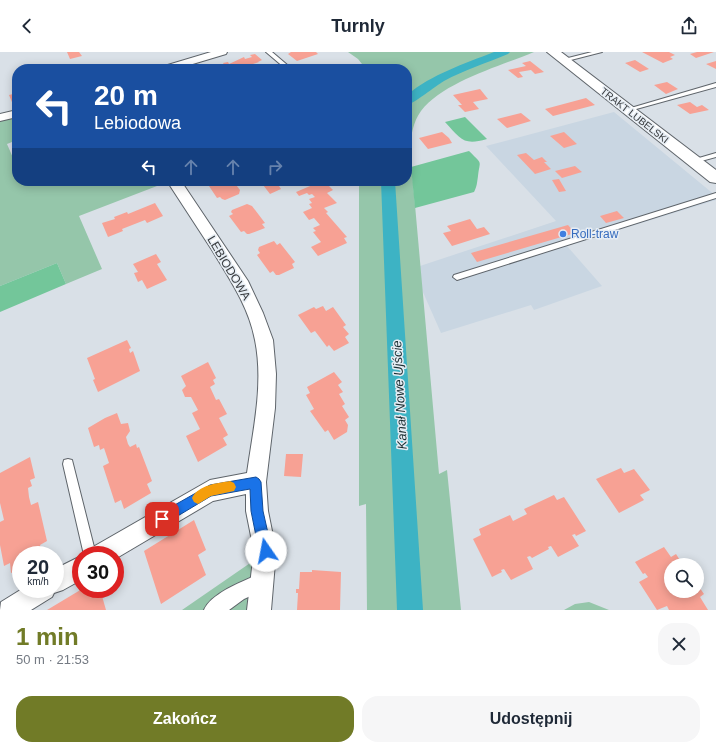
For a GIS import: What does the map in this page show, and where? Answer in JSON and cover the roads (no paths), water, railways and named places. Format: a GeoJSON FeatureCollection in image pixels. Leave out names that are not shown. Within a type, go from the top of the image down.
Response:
{"type":"FeatureCollection","features":[{"type":"Feature","properties":{"kind":"street"},"geometry":{"type":"LineString","coordinates":[[182,64],[222,52]]}},
{"type":"Feature","properties":{"kind":"street","name":"TRAKT LUBELSKI"},"geometry":{"type":"LineString","coordinates":[[558,56],[716,178]]}},
{"type":"Feature","properties":{"kind":"street"},"geometry":{"type":"LineString","coordinates":[[0,118],[12,114]]}},
{"type":"Feature","properties":{"kind":"street","name":"LEBIODOWA"},"geometry":{"type":"LineString","coordinates":[[177,186],[242,285],[255,313],[264,340],[267,374],[266,408],[256,482],[257,511],[266,551],[259,610]]}},
{"type":"Feature","properties":{"kind":"street"},"geometry":{"type":"LineString","coordinates":[[116,546],[210,491],[256,482]]}},
{"type":"Feature","properties":{"kind":"street"},"geometry":{"type":"LineString","coordinates":[[213,610],[238,593],[262,582]]}},
{"type":"Feature","properties":{"kind":"street"},"geometry":{"type":"LineString","coordinates":[[9,610],[29,598]]}},
{"type":"Feature","properties":{"kind":"lane"},"geometry":{"type":"LineString","coordinates":[[269,52],[283,64]]}},
{"type":"Feature","properties":{"kind":"lane"},"geometry":{"type":"LineString","coordinates":[[558,56],[599,52]]}},
{"type":"Feature","properties":{"kind":"lane"},"geometry":{"type":"LineString","coordinates":[[627,110],[716,85]]}},
{"type":"Feature","properties":{"kind":"lane"},"geometry":{"type":"LineString","coordinates":[[694,161],[716,155]]}},
{"type":"Feature","properties":{"kind":"lane"},"geometry":{"type":"LineString","coordinates":[[457,277],[716,195]]}},
{"type":"Feature","properties":{"kind":"lane"},"geometry":{"type":"LineString","coordinates":[[68,464],[88,546]]}},
{"type":"Feature","properties":{"kind":"waterway","name":"Kanał Nowe Ujście"},"geometry":{"type":"LineString","coordinates":[[412,97],[429,85],[453,72],[504,52]]}},
{"type":"Feature","properties":{"kind":"waterway","name":"Kanał Nowe Ujście"},"geometry":{"type":"LineString","coordinates":[[388,186],[410,610]]}},
{"type":"Feature","properties":{"kind":"place","name":"Roll-traw"},"geometry":{"type":"Point","coordinates":[563,234]}}]}
